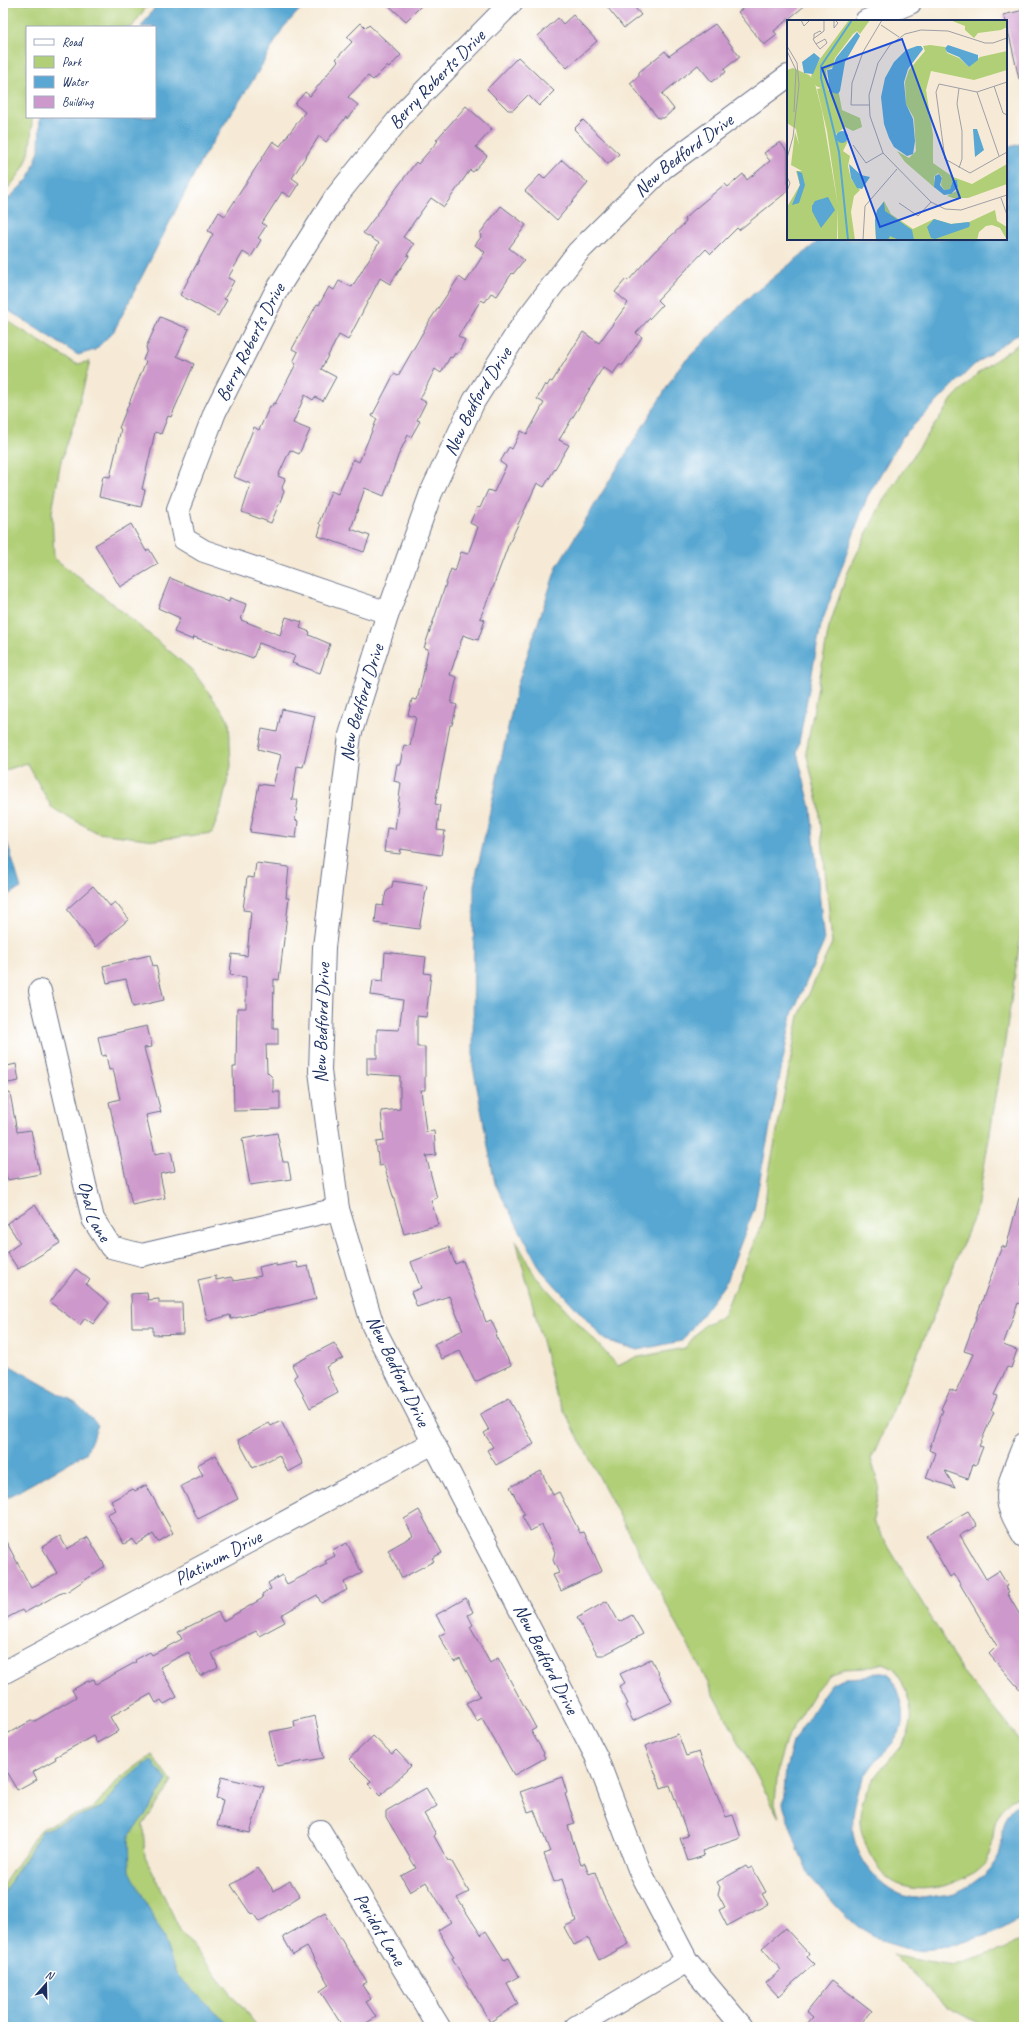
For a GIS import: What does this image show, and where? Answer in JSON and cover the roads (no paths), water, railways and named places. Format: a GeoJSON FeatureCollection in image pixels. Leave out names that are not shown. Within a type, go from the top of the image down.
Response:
{"type":"FeatureCollection","features":[{"type":"Feature","properties":{"kind":"street","name":"Berry Roberts Drive"},"geometry":{"type":"LineString","coordinates":[[388,614],[204,550],[184,539],[178,509],[215,412],[275,293],[335,198],[406,110],[511,3]]}},
{"type":"Feature","properties":{"kind":"street"},"geometry":{"type":"LineString","coordinates":[[868,20],[910,3]]}},
{"type":"Feature","properties":{"kind":"street","name":"New Bedford Drive"},"geometry":{"type":"LineString","coordinates":[[742,2027],[687,1961],[639,1869],[596,1756],[373,1326],[338,1209],[320,1071],[324,947],[350,735],[388,614],[437,478],[474,401],[523,324],[578,252],[663,168],[787,77]]}},
{"type":"Feature","properties":{"kind":"street","name":"Opal Lane"},"geometry":{"type":"LineString","coordinates":[[40,991],[93,1219],[111,1247],[142,1254],[338,1209]]}},
{"type":"Feature","properties":{"kind":"street","name":"Platinum Drive"},"geometry":{"type":"LineString","coordinates":[[3,1673],[433,1443]]}},
{"type":"Feature","properties":{"kind":"street"},"geometry":{"type":"LineString","coordinates":[[1024,1444],[1012,1475],[1008,1500],[1016,1523],[1024,1536]]}},
{"type":"Feature","properties":{"kind":"street","name":"Peridot Lane"},"geometry":{"type":"LineString","coordinates":[[320,1832],[440,2027]]}},
{"type":"Feature","properties":{"kind":"street"},"geometry":{"type":"LineString","coordinates":[[576,2027],[687,1961]]}},
{"type":"Feature","properties":{"kind":"water"},"geometry":{"type":"Polygon","coordinates":[[[158,3],[306,3],[283,28],[255,77],[203,157],[114,331],[95,350],[78,355],[3,307],[3,204],[29,178],[39,151],[40,118],[156,118],[156,26],[142,26],[158,3]]]}},
{"type":"Feature","properties":{"kind":"water"},"geometry":{"type":"Polygon","coordinates":[[[1024,143],[1024,330],[974,365],[903,436],[867,497],[821,625],[797,753],[811,808],[824,942],[792,1014],[754,1209],[725,1284],[682,1341],[637,1350],[605,1340],[541,1270],[495,1184],[473,1066],[474,885],[517,686],[557,566],[680,366],[747,299],[820,240],[1007,240],[1007,148],[1024,143]]]}},
{"type":"Feature","properties":{"kind":"water"},"geometry":{"type":"Polygon","coordinates":[[[3,829],[21,888],[3,898],[3,829]]]}},
{"type":"Feature","properties":{"kind":"water"},"geometry":{"type":"Polygon","coordinates":[[[3,1360],[5,1363],[77,1404],[98,1425],[86,1453],[3,1500],[3,1360]]]}},
{"type":"Feature","properties":{"kind":"water"},"geometry":{"type":"Polygon","coordinates":[[[878,1672],[890,1674],[900,1699],[903,1717],[900,1731],[894,1741],[875,1762],[866,1775],[855,1802],[853,1832],[855,1843],[860,1855],[875,1876],[895,1892],[918,1898],[954,1893],[967,1887],[981,1877],[993,1865],[1001,1849],[1002,1828],[1006,1818],[1017,1804],[1024,1802],[1024,1916],[993,1933],[948,1947],[914,1951],[884,1942],[857,1926],[839,1909],[810,1877],[798,1849],[783,1805],[786,1768],[793,1742],[832,1683],[844,1678],[865,1677],[878,1672]]]}},
{"type":"Feature","properties":{"kind":"water"},"geometry":{"type":"Polygon","coordinates":[[[151,1760],[167,1780],[149,1810],[129,1835],[130,1871],[163,1936],[176,1974],[232,2027],[3,2027],[3,1894],[42,1831],[102,1807],[124,1780],[151,1760]]]}}]}
